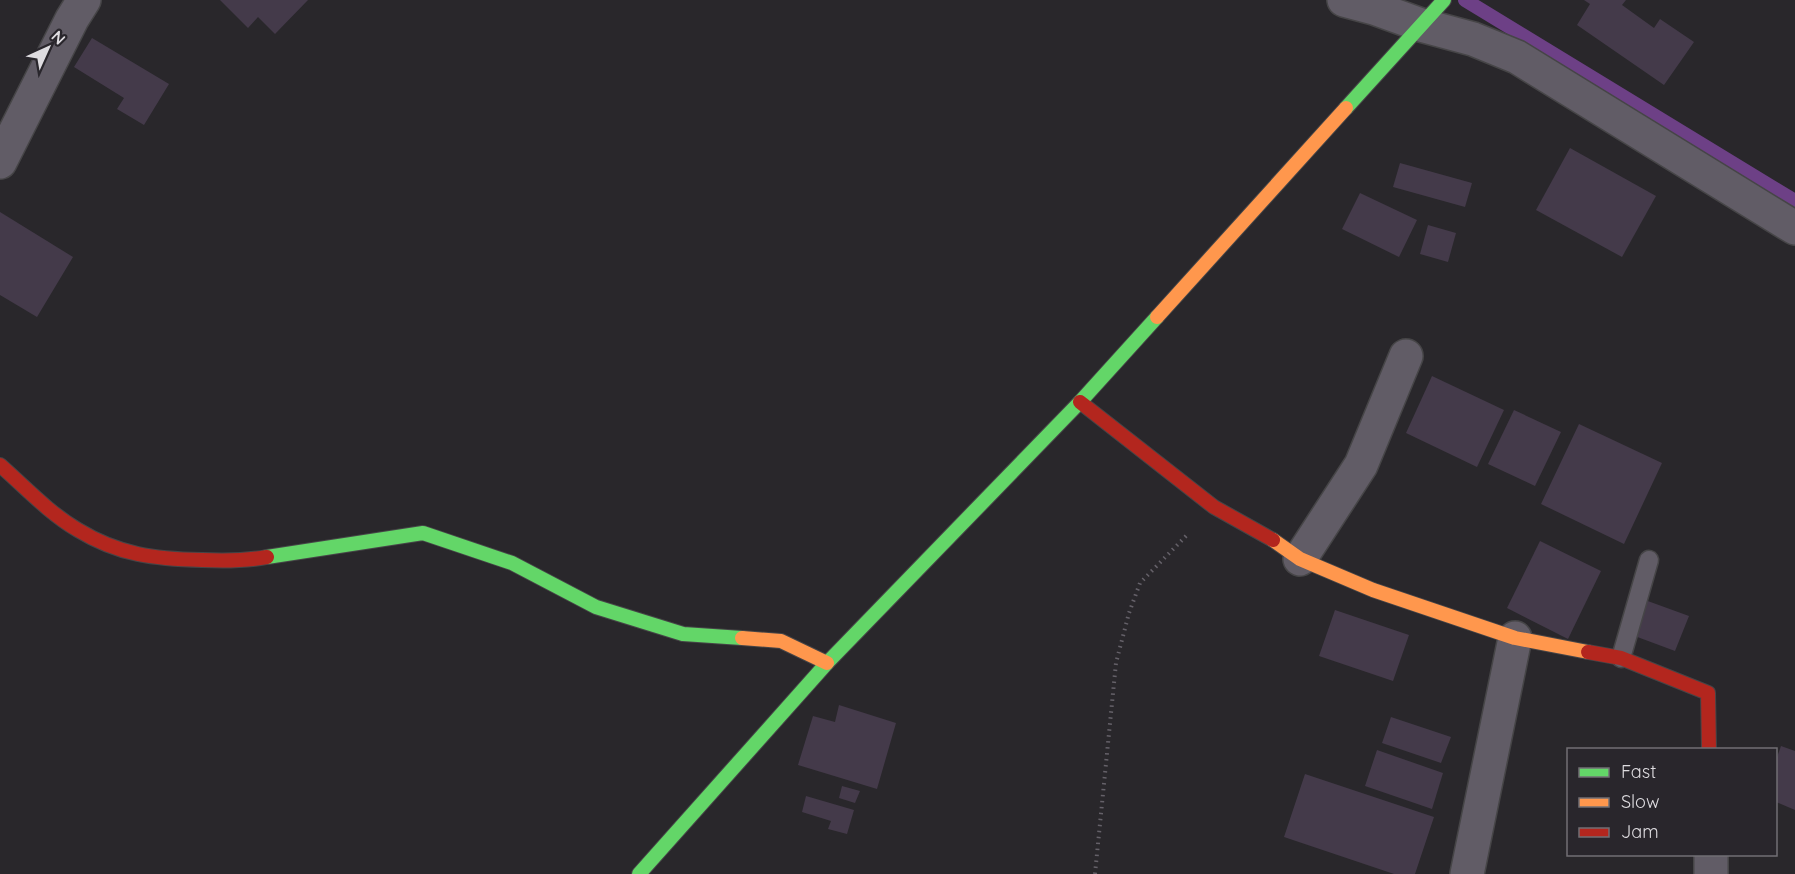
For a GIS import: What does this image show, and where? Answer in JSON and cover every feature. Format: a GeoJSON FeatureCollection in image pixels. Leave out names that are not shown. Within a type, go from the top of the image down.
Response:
{"type":"FeatureCollection","features":[{"type":"Feature","properties":{"kind":"street"},"geometry":{"type":"LineString","coordinates":[[0,162],[72,19],[84,0]]}},
{"type":"Feature","properties":{"kind":"street"},"geometry":{"type":"LineString","coordinates":[[1344,0],[1473,39],[1517,57],[1795,228]]}},
{"type":"Feature","properties":{"kind":"street"},"geometry":{"type":"LineString","coordinates":[[639,874],[827,663],[1080,402],[1443,1]]}},
{"type":"Feature","properties":{"kind":"street"},"geometry":{"type":"LineString","coordinates":[[1300,559],[1361,465],[1406,356]]}},
{"type":"Feature","properties":{"kind":"street"},"geometry":{"type":"LineString","coordinates":[[1080,402],[1128,442],[1214,507],[1272,539],[1300,559],[1373,590],[1515,638],[1621,658],[1708,693],[1709,748]]}},
{"type":"Feature","properties":{"kind":"street"},"geometry":{"type":"LineString","coordinates":[[0,465],[77,530],[126,552],[159,559],[244,561],[423,533],[512,563],[596,607],[683,634],[781,641],[827,663]]}},
{"type":"Feature","properties":{"kind":"street"},"geometry":{"type":"LineString","coordinates":[[1467,874],[1515,638]]}},
{"type":"Feature","properties":{"kind":"street"},"geometry":{"type":"LineString","coordinates":[[1711,856],[1711,874]]}},
{"type":"Feature","properties":{"kind":"lane"},"geometry":{"type":"LineString","coordinates":[[1621,658],[1649,560]]}},
{"type":"Feature","properties":{"kind":"path"},"geometry":{"type":"LineString","coordinates":[[1095,874],[1116,663],[1129,613],[1140,583],[1214,507]]}},
{"type":"Feature","properties":{"kind":"building"},"geometry":{"type":"Polygon","coordinates":[[[220,0],[308,0],[275,34],[258,17],[248,28],[220,0]]]}},
{"type":"Feature","properties":{"kind":"building"},"geometry":{"type":"Polygon","coordinates":[[[1584,0],[1626,0],[1622,5],[1654,28],[1660,19],[1694,42],[1664,85],[1577,25],[1590,4],[1584,0]]]}},
{"type":"Feature","properties":{"kind":"building"},"geometry":{"type":"Polygon","coordinates":[[[92,38],[169,84],[144,125],[117,109],[124,98],[74,67],[92,38]]]}},
{"type":"Feature","properties":{"kind":"building"},"geometry":{"type":"Polygon","coordinates":[[[1570,148],[1656,196],[1622,257],[1536,210],[1570,148]]]}},
{"type":"Feature","properties":{"kind":"building"},"geometry":{"type":"Polygon","coordinates":[[[1400,163],[1472,183],[1465,207],[1393,187],[1400,163]]]}},
{"type":"Feature","properties":{"kind":"building"},"geometry":{"type":"Polygon","coordinates":[[[1360,193],[1417,220],[1399,257],[1342,229],[1360,193]]]}},
{"type":"Feature","properties":{"kind":"building"},"geometry":{"type":"Polygon","coordinates":[[[0,212],[73,257],[37,317],[0,295],[0,212]]]}},
{"type":"Feature","properties":{"kind":"building"},"geometry":{"type":"Polygon","coordinates":[[[1428,225],[1456,233],[1448,262],[1420,254],[1428,225]]]}},
{"type":"Feature","properties":{"kind":"building"},"geometry":{"type":"Polygon","coordinates":[[[1432,376],[1504,410],[1477,467],[1406,433],[1432,376]]]}},
{"type":"Feature","properties":{"kind":"building"},"geometry":{"type":"Polygon","coordinates":[[[1514,410],[1561,432],[1535,486],[1488,464],[1514,410]]]}},
{"type":"Feature","properties":{"kind":"building"},"geometry":{"type":"Polygon","coordinates":[[[1579,424],[1662,463],[1624,544],[1541,504],[1579,424]]]}},
{"type":"Feature","properties":{"kind":"building"},"geometry":{"type":"Polygon","coordinates":[[[1540,541],[1601,571],[1568,639],[1507,608],[1540,541]]]}},
{"type":"Feature","properties":{"kind":"building"},"geometry":{"type":"Polygon","coordinates":[[[1645,600],[1689,616],[1675,651],[1632,635],[1645,600]]]}},
{"type":"Feature","properties":{"kind":"building"},"geometry":{"type":"Polygon","coordinates":[[[1335,610],[1409,635],[1393,681],[1319,656],[1335,610]]]}},
{"type":"Feature","properties":{"kind":"building"},"geometry":{"type":"Polygon","coordinates":[[[839,705],[896,723],[877,789],[798,765],[813,716],[835,722],[839,705]]]}},
{"type":"Feature","properties":{"kind":"building"},"geometry":{"type":"Polygon","coordinates":[[[1391,717],[1451,737],[1441,763],[1382,743],[1391,717]]]}},
{"type":"Feature","properties":{"kind":"building"},"geometry":{"type":"Polygon","coordinates":[[[1781,746],[1795,751],[1795,810],[1777,802],[1777,757],[1781,746]]]}},
{"type":"Feature","properties":{"kind":"building"},"geometry":{"type":"Polygon","coordinates":[[[1377,750],[1443,773],[1432,809],[1365,786],[1377,750]]]}},
{"type":"Feature","properties":{"kind":"building"},"geometry":{"type":"Polygon","coordinates":[[[1305,774],[1434,817],[1415,874],[1394,874],[1284,837],[1305,774]]]}},
{"type":"Feature","properties":{"kind":"building"},"geometry":{"type":"Polygon","coordinates":[[[842,786],[860,791],[855,803],[839,798],[842,786]]]}},
{"type":"Feature","properties":{"kind":"building"},"geometry":{"type":"Polygon","coordinates":[[[806,796],[854,810],[847,834],[828,829],[831,821],[802,812],[806,796]]]}},
{"type":"Feature","properties":{"kind":"waterway"},"geometry":{"type":"LineString","coordinates":[[1465,0],[1795,201]]}},
{"type":"Feature","properties":{"kind":"traffic: fast"},"geometry":{"type":"LineString","coordinates":[[1346,108],[1444,0]]}},
{"type":"Feature","properties":{"kind":"traffic: fast"},"geometry":{"type":"LineString","coordinates":[[639,874],[827,663],[1080,402],[1157,317]]}},
{"type":"Feature","properties":{"kind":"traffic: fast"},"geometry":{"type":"LineString","coordinates":[[267,557],[423,533],[512,563],[596,607],[683,634],[742,638]]}},
{"type":"Feature","properties":{"kind":"traffic: slow"},"geometry":{"type":"LineString","coordinates":[[1157,317],[1346,108]]}},
{"type":"Feature","properties":{"kind":"traffic: slow"},"geometry":{"type":"LineString","coordinates":[[1273,540],[1300,559],[1373,590],[1515,638],[1588,652]]}},
{"type":"Feature","properties":{"kind":"traffic: slow"},"geometry":{"type":"LineString","coordinates":[[742,638],[781,641],[827,663]]}},
{"type":"Feature","properties":{"kind":"traffic: jam"},"geometry":{"type":"LineString","coordinates":[[1080,402],[1214,507],[1273,540]]}},
{"type":"Feature","properties":{"kind":"traffic: jam"},"geometry":{"type":"LineString","coordinates":[[0,465],[67,523],[108,545],[153,557],[234,560],[267,557]]}},
{"type":"Feature","properties":{"kind":"traffic: jam"},"geometry":{"type":"LineString","coordinates":[[1588,652],[1621,658],[1708,693],[1709,748]]}}]}
